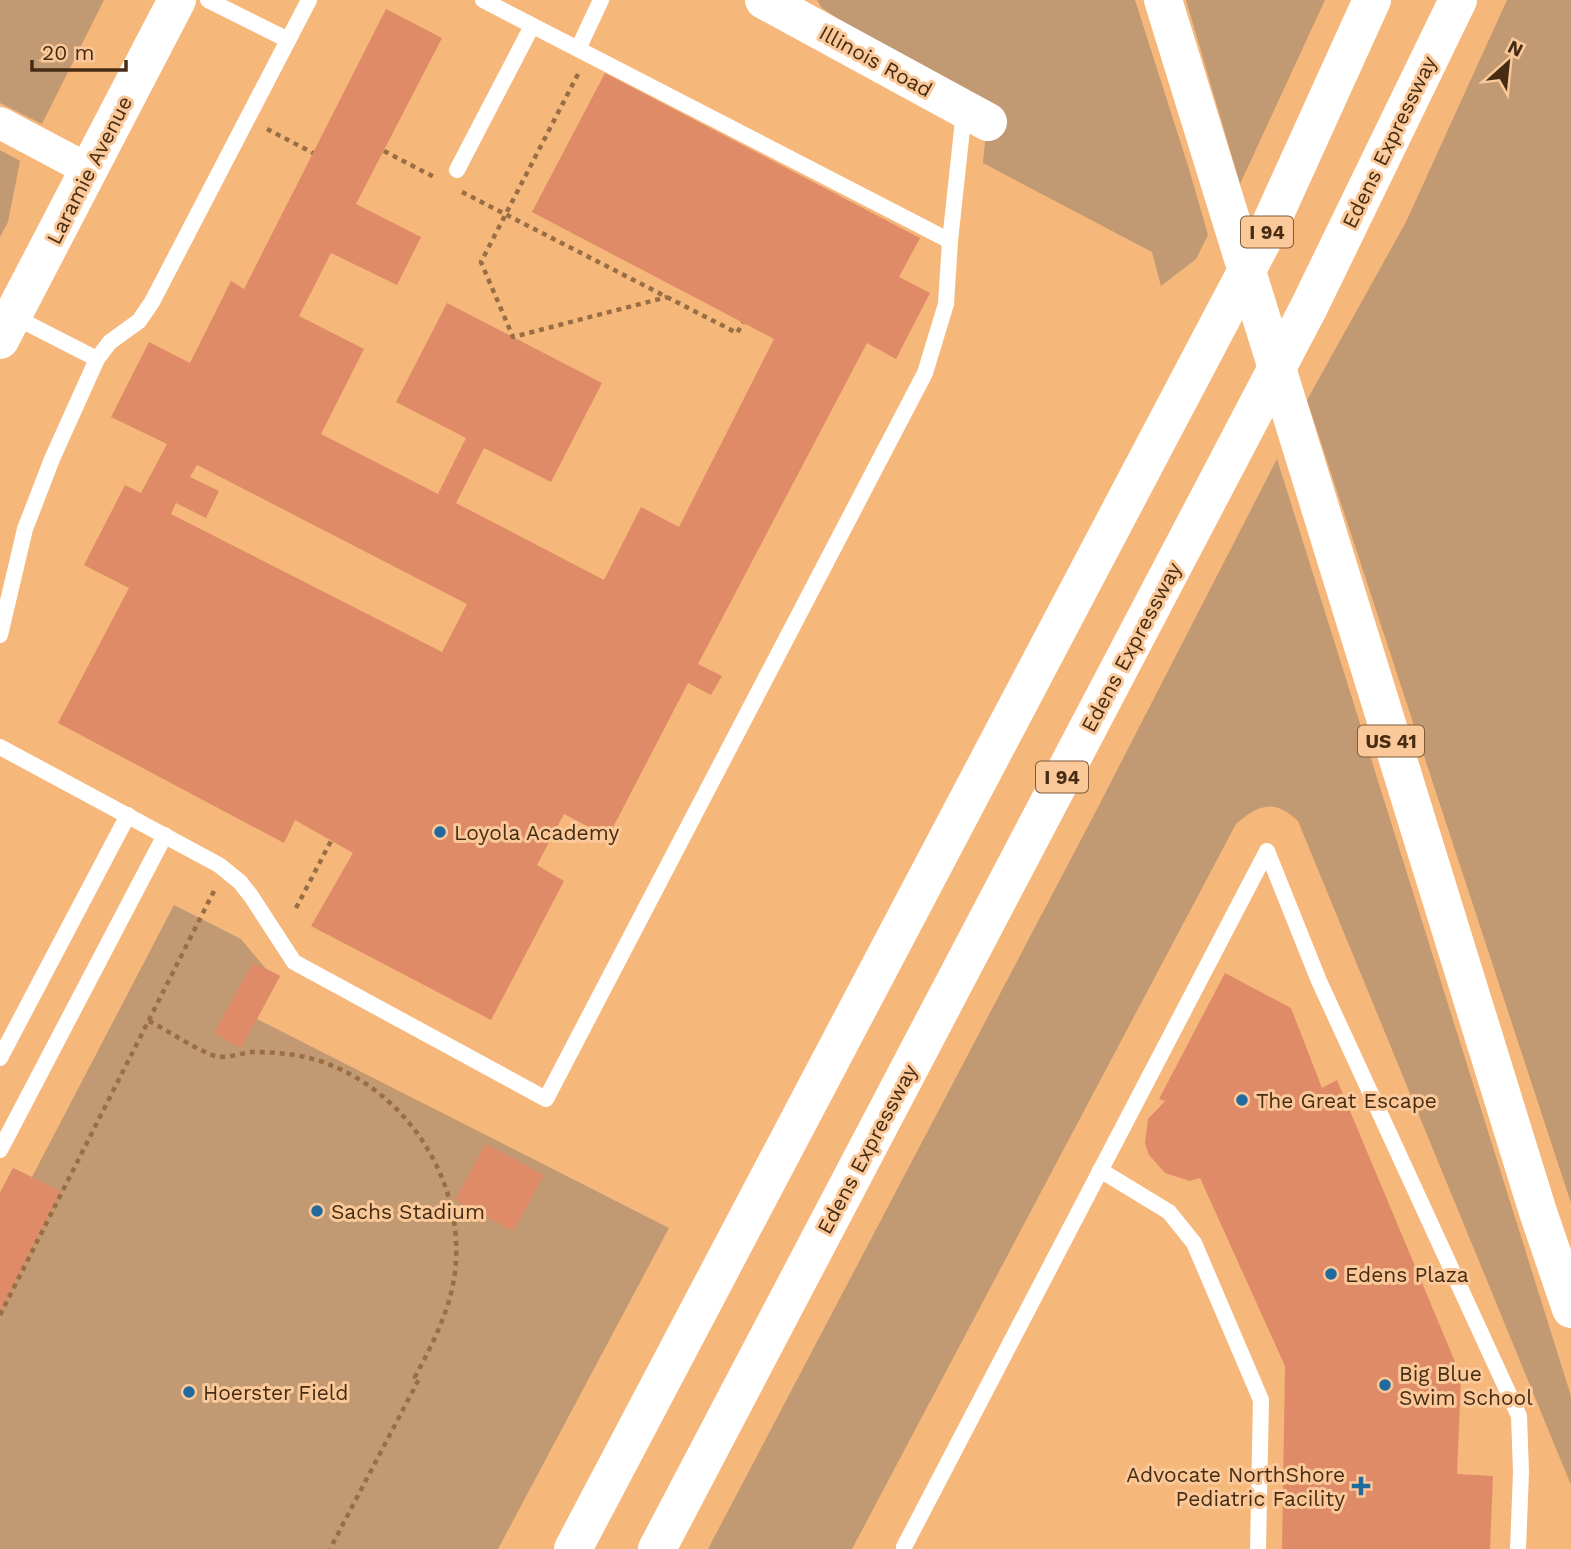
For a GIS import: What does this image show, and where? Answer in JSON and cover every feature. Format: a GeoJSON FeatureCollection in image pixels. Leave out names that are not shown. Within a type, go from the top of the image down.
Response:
{"type":"FeatureCollection","features":[{"type":"Feature","properties":{"kind":"main road","name":"Laramie Avenue"},"geometry":{"type":"LineString","coordinates":[[6,328],[177,0]]}},
{"type":"Feature","properties":{"kind":"main road","name":"Illinois Road"},"geometry":{"type":"LineString","coordinates":[[765,0],[976,116]]}},
{"type":"Feature","properties":{"kind":"main road","name":"US 41"},"geometry":{"type":"LineString","coordinates":[[1163,0],[1187,85],[1538,1212],[1571,1309]]}},
{"type":"Feature","properties":{"kind":"main road","name":"I 94"},"geometry":{"type":"LineString","coordinates":[[573,1549],[1265,236],[1372,0]]}},
{"type":"Feature","properties":{"kind":"main road","name":"Edens Expressway"},"geometry":{"type":"LineString","coordinates":[[657,1549],[1309,307],[1458,0]]}},
{"type":"Feature","properties":{"kind":"main road"},"geometry":{"type":"LineString","coordinates":[[1538,1212],[1571,1247]]}},
{"type":"Feature","properties":{"kind":"street"},"geometry":{"type":"LineString","coordinates":[[0,123],[89,170]]}},
{"type":"Feature","properties":{"kind":"lane"},"geometry":{"type":"LineString","coordinates":[[208,0],[288,40]]}},
{"type":"Feature","properties":{"kind":"lane"},"geometry":{"type":"LineString","coordinates":[[0,635],[25,529],[52,459],[97,359],[110,342],[139,321],[152,302],[309,0]]}},
{"type":"Feature","properties":{"kind":"lane"},"geometry":{"type":"LineString","coordinates":[[483,0],[950,241]]}},
{"type":"Feature","properties":{"kind":"lane"},"geometry":{"type":"LineString","coordinates":[[583,51],[601,0]]}},
{"type":"Feature","properties":{"kind":"lane"},"geometry":{"type":"LineString","coordinates":[[457,170],[533,26]]}},
{"type":"Feature","properties":{"kind":"lane"},"geometry":{"type":"LineString","coordinates":[[0,747],[225,870],[240,882],[251,896],[294,962],[547,1099],[925,373],[946,304],[950,241],[976,116]]}},
{"type":"Feature","properties":{"kind":"lane"},"geometry":{"type":"LineString","coordinates":[[6,328],[97,359]]}},
{"type":"Feature","properties":{"kind":"lane"},"geometry":{"type":"LineString","coordinates":[[0,1058],[128,815]]}},
{"type":"Feature","properties":{"kind":"lane"},"geometry":{"type":"LineString","coordinates":[[0,1150],[165,835]]}},
{"type":"Feature","properties":{"kind":"lane"},"geometry":{"type":"LineString","coordinates":[[904,1547],[1267,851],[1319,981],[1519,1416],[1521,1472],[1518,1549]]}},
{"type":"Feature","properties":{"kind":"lane"},"geometry":{"type":"LineString","coordinates":[[1100,1170],[1169,1212],[1194,1243],[1261,1399],[1258,1549]]}},
{"type":"Feature","properties":{"kind":"path"},"geometry":{"type":"LineString","coordinates":[[583,51],[481,262],[513,337],[667,297]]}},
{"type":"Feature","properties":{"kind":"path"},"geometry":{"type":"LineString","coordinates":[[247,119],[313,153]]}},
{"type":"Feature","properties":{"kind":"path"},"geometry":{"type":"LineString","coordinates":[[384,151],[445,183]]}},
{"type":"Feature","properties":{"kind":"path"},"geometry":{"type":"LineString","coordinates":[[457,189],[737,333],[743,323]]}},
{"type":"Feature","properties":{"kind":"path"},"geometry":{"type":"LineString","coordinates":[[296,908],[331,841]]}},
{"type":"Feature","properties":{"kind":"path"},"geometry":{"type":"LineString","coordinates":[[0,1315],[225,870]]}},
{"type":"Feature","properties":{"kind":"path"},"geometry":{"type":"LineString","coordinates":[[149,1021],[217,1057],[250,1052],[286,1053],[321,1061],[354,1076],[404,1116],[426,1145],[444,1178],[452,1203],[457,1255],[443,1322],[415,1377],[419,1379],[330,1549]]}},
{"type":"Feature","properties":{"kind":"shaded area"},"geometry":{"type":"Polygon","coordinates":[[[0,0],[104,0],[42,124],[0,103],[0,0]]]}},
{"type":"Feature","properties":{"kind":"shaded area"},"geometry":{"type":"Polygon","coordinates":[[[817,0],[1135,0],[1208,235],[1196,259],[1161,286],[1152,252],[983,163],[985,142],[1001,110],[840,20],[822,8],[817,0]]]}},
{"type":"Feature","properties":{"kind":"shaded area"},"geometry":{"type":"Polygon","coordinates":[[[1186,0],[1325,0],[1240,184],[1186,0]]]}},
{"type":"Feature","properties":{"kind":"shaded area"},"geometry":{"type":"Polygon","coordinates":[[[1507,0],[1571,0],[1571,1203],[1307,400],[1406,222],[1507,0]]]}},
{"type":"Feature","properties":{"kind":"shaded area"},"geometry":{"type":"Polygon","coordinates":[[[0,150],[20,161],[8,222],[0,237],[0,150]]]}},
{"type":"Feature","properties":{"kind":"shaded area"},"geometry":{"type":"Polygon","coordinates":[[[1277,459],[1571,1396],[1571,1485],[1298,821],[1282,809],[1267,807],[1252,812],[1236,824],[852,1549],[708,1549],[1095,813],[1277,459]]]}},
{"type":"Feature","properties":{"kind":"shaded area","name":"Sachs Stadium"},"geometry":{"type":"Polygon","coordinates":[[[174,905],[241,939],[266,969],[280,976],[257,1019],[669,1228],[498,1549],[0,1549],[0,1193],[13,1168],[32,1177],[174,905]]]}},
{"type":"Feature","properties":{"kind":"building"},"geometry":{"type":"Polygon","coordinates":[[[386,9],[442,38],[356,204],[421,237],[397,285],[331,253],[299,316],[364,349],[321,434],[438,494],[466,438],[396,402],[447,303],[602,383],[551,482],[484,448],[456,503],[604,580],[641,507],[679,527],[774,339],[532,212],[605,73],[920,238],[899,277],[930,293],[896,359],[867,343],[698,664],[722,676],[711,695],[688,683],[608,837],[564,814],[537,865],[564,881],[491,1020],[311,926],[353,853],[295,820],[284,843],[58,723],[129,588],[84,565],[125,485],[141,493],[167,444],[111,417],[149,342],[190,363],[231,281],[244,289],[386,9]],[[197,465],[190,477],[219,491],[206,518],[176,503],[171,514],[442,652],[467,604],[197,465]]]}},
{"type":"Feature","properties":{"kind":"building"},"geometry":{"type":"Polygon","coordinates":[[[253,962],[280,976],[241,1048],[214,1033],[253,962]]]}},
{"type":"Feature","properties":{"kind":"building","name":"Edens Plaza"},"geometry":{"type":"Polygon","coordinates":[[[1225,973],[1291,1008],[1322,1088],[1337,1080],[1461,1376],[1457,1474],[1493,1476],[1490,1549],[1282,1549],[1285,1366],[1200,1178],[1190,1181],[1165,1173],[1149,1155],[1145,1143],[1148,1119],[1165,1101],[1159,1099],[1225,973]]]}},
{"type":"Feature","properties":{"kind":"building"},"geometry":{"type":"Polygon","coordinates":[[[486,1144],[544,1175],[513,1231],[455,1200],[486,1144]]]}},
{"type":"Feature","properties":{"kind":"building"},"geometry":{"type":"Polygon","coordinates":[[[13,1168],[61,1192],[0,1311],[0,1193],[13,1168]]]}},
{"type":"Feature","properties":{"kind":"place","name":"Loyola Academy"},"geometry":{"type":"Point","coordinates":[440,832]}},
{"type":"Feature","properties":{"kind":"place","name":"The Great Escape"},"geometry":{"type":"Point","coordinates":[1242,1100]}},
{"type":"Feature","properties":{"kind":"place","name":"Sachs Stadium"},"geometry":{"type":"Point","coordinates":[317,1211]}},
{"type":"Feature","properties":{"kind":"place","name":"Edens Plaza"},"geometry":{"type":"Point","coordinates":[1331,1274]}},
{"type":"Feature","properties":{"kind":"place","name":"Big Blue Swim School"},"geometry":{"type":"Point","coordinates":[1385,1385]}},
{"type":"Feature","properties":{"kind":"place","name":"Hoerster Field"},"geometry":{"type":"Point","coordinates":[189,1392]}},
{"type":"Feature","properties":{"kind":"place","name":"Advocate NorthShore Pediatric Facility"},"geometry":{"type":"Point","coordinates":[1361,1486]}}]}
